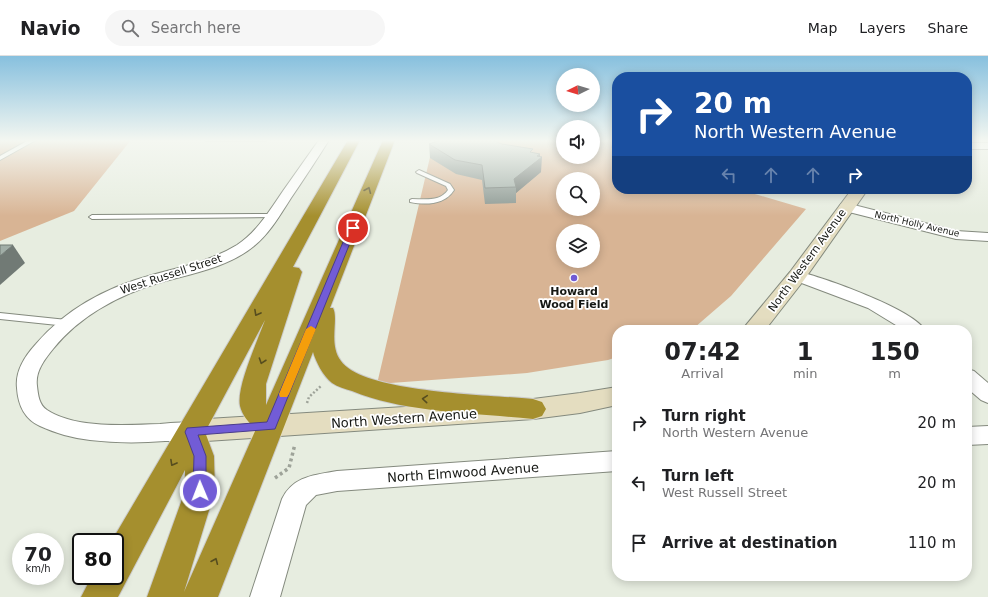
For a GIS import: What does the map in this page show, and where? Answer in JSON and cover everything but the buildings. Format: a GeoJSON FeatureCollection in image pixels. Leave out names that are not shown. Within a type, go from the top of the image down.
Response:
{"type":"FeatureCollection","features":[{"type":"Feature","properties":{"kind":"highway"},"geometry":{"type":"LineString","coordinates":[[124,552],[340,165]]}},
{"type":"Feature","properties":{"kind":"highway"},"geometry":{"type":"LineString","coordinates":[[200,597],[378,165]]}},
{"type":"Feature","properties":{"kind":"highway"},"geometry":{"type":"LineString","coordinates":[[271,426],[255,411],[251,401],[254,384],[294,266],[303,230]]}},
{"type":"Feature","properties":{"kind":"highway"},"geometry":{"type":"LineString","coordinates":[[337,265],[324,316],[321,337],[323,350],[329,362],[339,375],[370,390],[391,395],[533,409]]}},
{"type":"Feature","properties":{"kind":"highway"},"geometry":{"type":"LineString","coordinates":[[165,597],[200,491],[200,456],[191,432]]}},
{"type":"Feature","properties":{"kind":"highway"},"geometry":{"type":"LineString","coordinates":[[99,597],[106,585]]}},
{"type":"Feature","properties":{"kind":"street","name":"West Russell Street"},"geometry":{"type":"LineString","coordinates":[[191,432],[150,433],[88,431],[60,425],[37,414],[28,399],[26,378],[36,357],[50,340],[67,323],[87,308],[130,286],[206,264],[243,248],[257,237],[307,165]]}},
{"type":"Feature","properties":{"kind":"street","name":"North Western Avenue"},"geometry":{"type":"LineString","coordinates":[[757,325],[797,276],[856,194]]}},
{"type":"Feature","properties":{"kind":"street","name":"North Holly Avenue"},"geometry":{"type":"LineString","coordinates":[[846,207],[956,235],[988,237]]}},
{"type":"Feature","properties":{"kind":"street"},"geometry":{"type":"LineString","coordinates":[[797,276],[842,292],[880,308],[909,325]]}},
{"type":"Feature","properties":{"kind":"street"},"geometry":{"type":"LineString","coordinates":[[972,381],[988,395]]}},
{"type":"Feature","properties":{"kind":"street","name":"North Western Avenue"},"geometry":{"type":"LineString","coordinates":[[191,432],[533,409],[612,397]]}},
{"type":"Feature","properties":{"kind":"street"},"geometry":{"type":"LineString","coordinates":[[972,436],[988,435]]}},
{"type":"Feature","properties":{"kind":"street","name":"North Elmwood Avenue"},"geometry":{"type":"LineString","coordinates":[[265,597],[295,499],[309,486],[337,481],[612,461]]}},
{"type":"Feature","properties":{"kind":"lane"},"geometry":{"type":"LineString","coordinates":[[412,200],[442,199],[449,195],[452,190],[448,185],[419,172]]}},
{"type":"Feature","properties":{"kind":"lane"},"geometry":{"type":"LineString","coordinates":[[92,217],[273,216]]}},
{"type":"Feature","properties":{"kind":"lane"},"geometry":{"type":"LineString","coordinates":[[0,316],[67,323]]}},
{"type":"Feature","properties":{"kind":"shaded area"},"geometry":{"type":"Polygon","coordinates":[[[0,165],[111,165],[74,211],[0,241],[0,165]]]}},
{"type":"Feature","properties":{"kind":"shaded area","name":"Howard Wood Field"},"geometry":{"type":"Polygon","coordinates":[[[428,165],[612,165],[612,194],[755,194],[806,209],[731,296],[697,325],[612,325],[612,359],[527,373],[377,384],[428,165]]]}},
{"type":"Feature","properties":{"kind":"slow traffic"},"geometry":{"type":"LineString","coordinates":[[284,394],[311,329]]}},
{"type":"Feature","properties":{"kind":"place","name":"Howard Wood Field"},"geometry":{"type":"Point","coordinates":[574,278]}},
{"type":"Feature","properties":{"kind":"route"},"geometry":{"type":"LineString","coordinates":[[200,491],[200,456],[191,432],[271,426],[353,228]]}}]}
